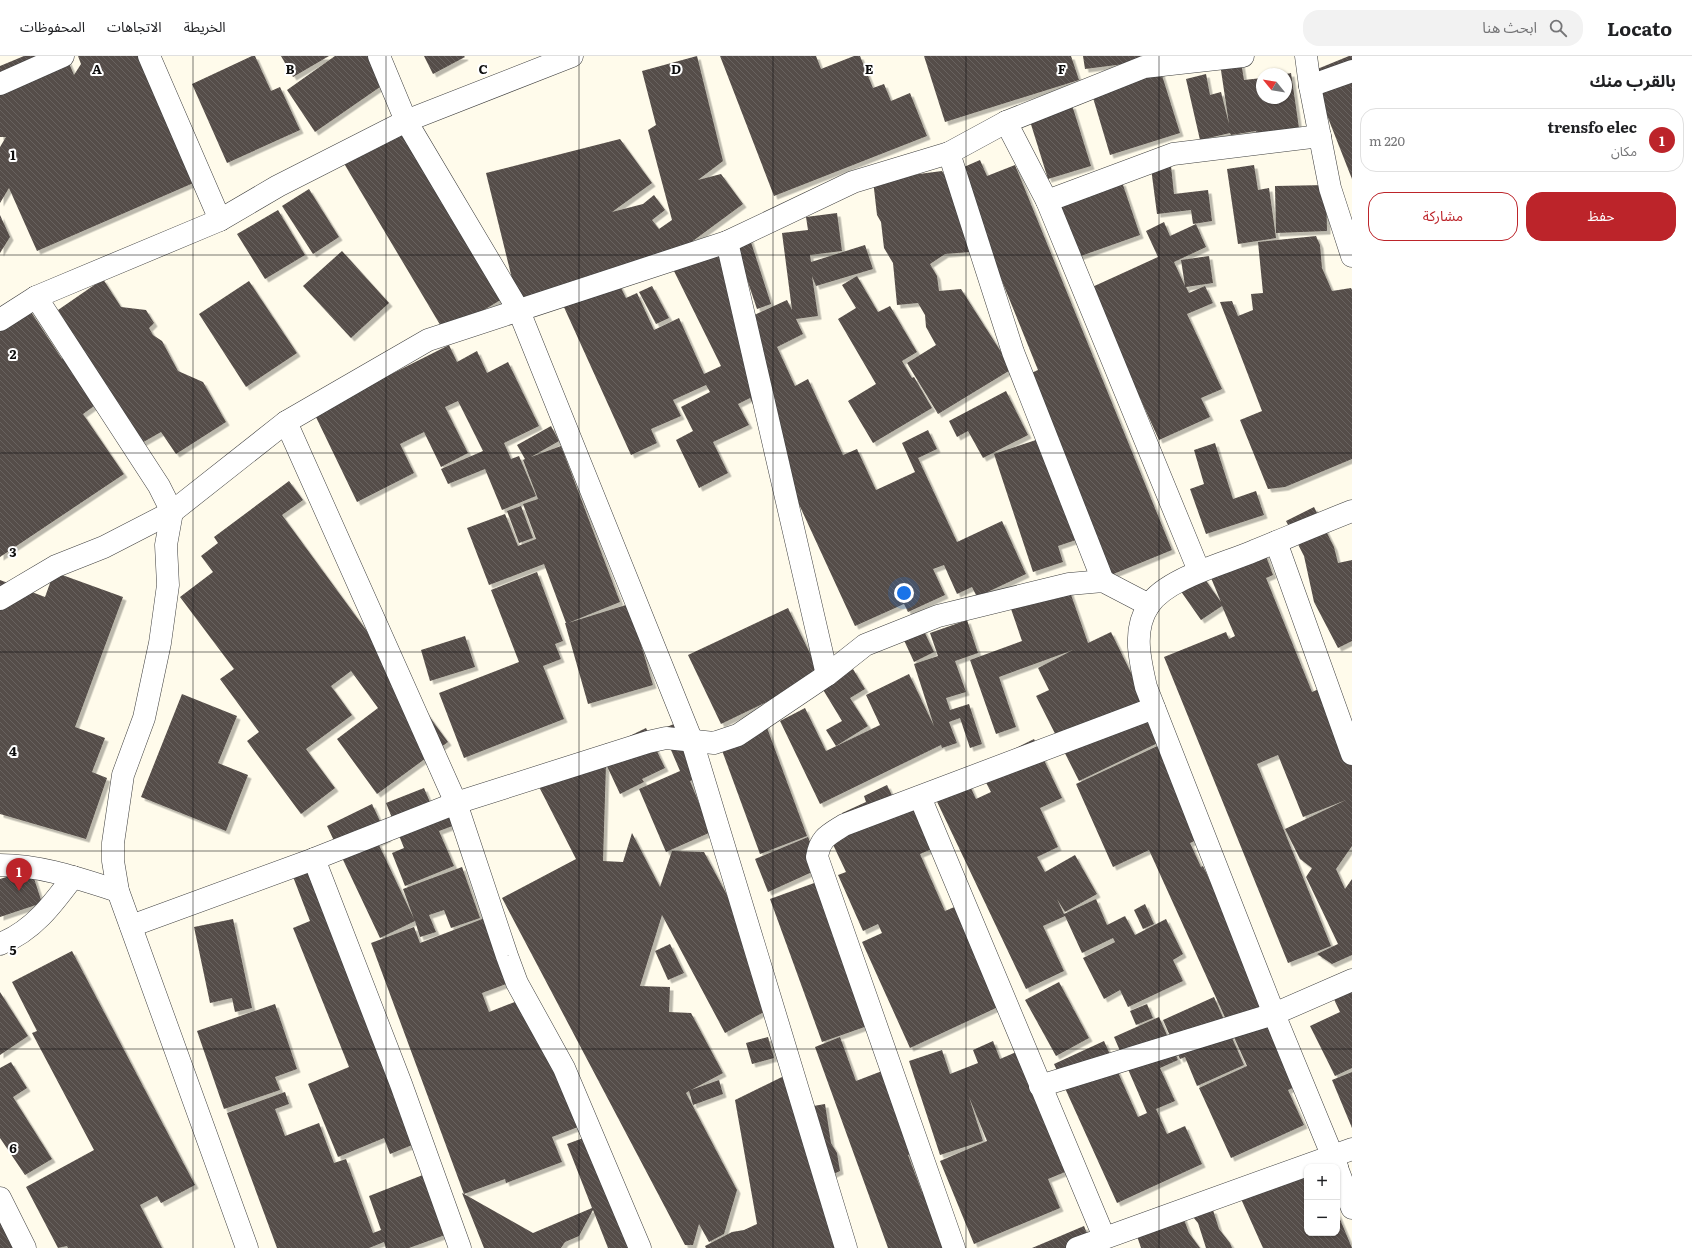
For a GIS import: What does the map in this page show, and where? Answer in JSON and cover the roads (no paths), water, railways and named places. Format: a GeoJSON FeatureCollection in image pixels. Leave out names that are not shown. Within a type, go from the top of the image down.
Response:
{"type":"FeatureCollection","features":[{"type":"Feature","properties":{"kind":"street"},"geometry":{"type":"LineString","coordinates":[[0,84],[63,56]]}},
{"type":"Feature","properties":{"kind":"street"},"geometry":{"type":"LineString","coordinates":[[149,56],[220,220]]}},
{"type":"Feature","properties":{"kind":"street"},"geometry":{"type":"LineString","coordinates":[[379,56],[406,121],[519,311],[692,741],[846,1248]]}},
{"type":"Feature","properties":{"kind":"street"},"geometry":{"type":"LineString","coordinates":[[0,320],[36,297],[220,220],[278,186],[406,121],[572,56]]}},
{"type":"Feature","properties":{"kind":"street"},"geometry":{"type":"LineString","coordinates":[[0,599],[56,566],[104,547],[172,512],[286,422],[428,340],[727,242],[852,182],[949,153],[1006,122],[1144,68],[1243,56]]}},
{"type":"Feature","properties":{"kind":"street"},"geometry":{"type":"LineString","coordinates":[[1306,56],[1310,86],[1330,188],[1352,256]]}},
{"type":"Feature","properties":{"kind":"street"},"geometry":{"type":"LineString","coordinates":[[1310,86],[1352,71]]}},
{"type":"Feature","properties":{"kind":"street"},"geometry":{"type":"LineString","coordinates":[[1006,122],[1047,201],[1199,571]]}},
{"type":"Feature","properties":{"kind":"street"},"geometry":{"type":"LineString","coordinates":[[1047,201],[1173,154],[1320,136]]}},
{"type":"Feature","properties":{"kind":"street"},"geometry":{"type":"LineString","coordinates":[[949,153],[1013,352],[1103,581]]}},
{"type":"Feature","properties":{"kind":"street"},"geometry":{"type":"LineString","coordinates":[[727,242],[827,675]]}},
{"type":"Feature","properties":{"kind":"street"},"geometry":{"type":"LineString","coordinates":[[36,297],[159,486],[172,512],[166,546],[168,585],[160,643],[144,718],[124,775],[113,843],[113,861],[118,891],[247,1248]]}},
{"type":"Feature","properties":{"kind":"street"},"geometry":{"type":"LineString","coordinates":[[286,422],[456,803],[517,983],[564,1068],[640,1248]]}},
{"type":"Feature","properties":{"kind":"street"},"geometry":{"type":"LineString","coordinates":[[1352,511],[1199,571],[1161,592],[1149,605],[1139,628],[1138,655],[1146,687],[1274,1014],[1340,1160],[1352,1208]]}},
{"type":"Feature","properties":{"kind":"street"},"geometry":{"type":"LineString","coordinates":[[1276,542],[1352,754]]}},
{"type":"Feature","properties":{"kind":"street"},"geometry":{"type":"LineString","coordinates":[[131,926],[314,859],[456,803],[648,742],[666,738],[714,744],[738,735],[827,675],[865,645],[938,616],[1069,584],[1103,581],[1149,605]]}},
{"type":"Feature","properties":{"kind":"street"},"geometry":{"type":"LineString","coordinates":[[954,1248],[817,858],[819,846],[826,835],[844,825],[1154,708]]}},
{"type":"Feature","properties":{"kind":"street"},"geometry":{"type":"LineString","coordinates":[[920,796],[1104,1237]]}},
{"type":"Feature","properties":{"kind":"street"},"geometry":{"type":"LineString","coordinates":[[314,859],[401,1084],[460,1248]]}},
{"type":"Feature","properties":{"kind":"street"},"geometry":{"type":"LineString","coordinates":[[0,865],[22,866],[73,877],[118,891]]}},
{"type":"Feature","properties":{"kind":"street"},"geometry":{"type":"LineString","coordinates":[[0,944],[13,939],[35,923],[50,908],[73,877]]}},
{"type":"Feature","properties":{"kind":"street"},"geometry":{"type":"LineString","coordinates":[[1040,1086],[1274,1014],[1352,980]]}},
{"type":"Feature","properties":{"kind":"street"},"geometry":{"type":"LineString","coordinates":[[1077,1248],[1104,1237],[1340,1160]]}},
{"type":"Feature","properties":{"kind":"street"},"geometry":{"type":"LineString","coordinates":[[0,1198],[25,1248]]}},
{"type":"Feature","properties":{"kind":"place","name":"trensfo elec"},"geometry":{"type":"Point","coordinates":[19,891]}}]}
